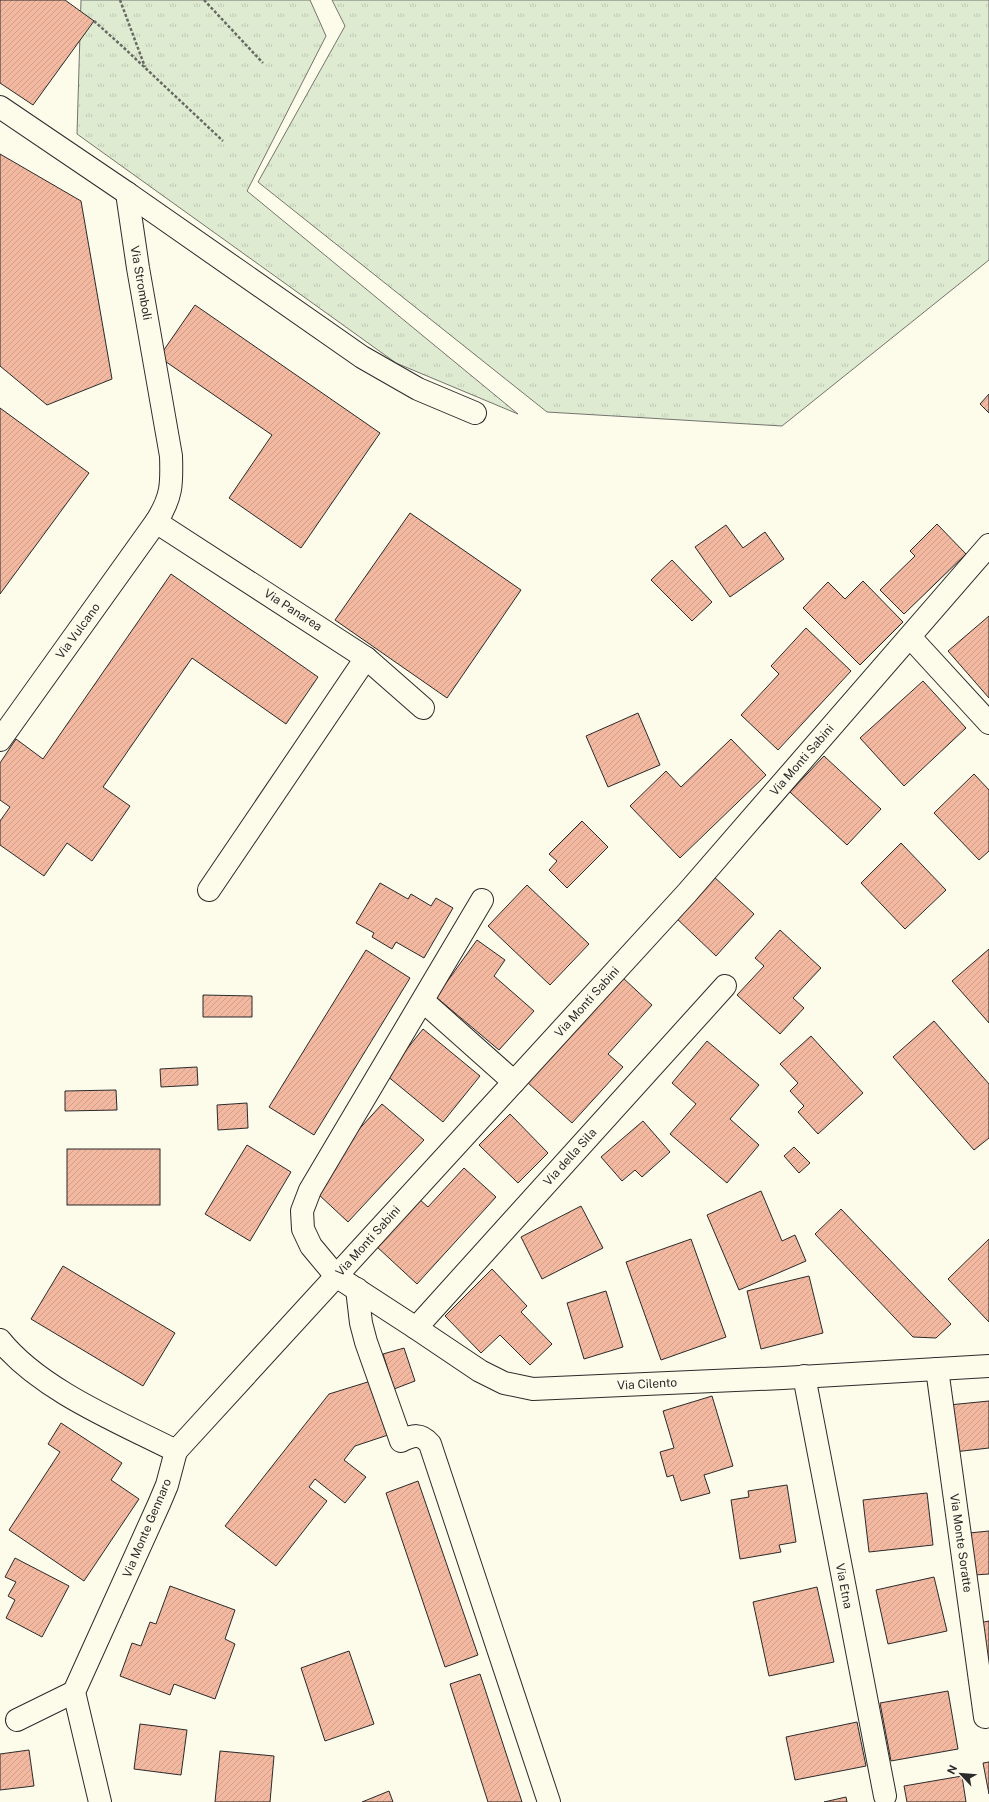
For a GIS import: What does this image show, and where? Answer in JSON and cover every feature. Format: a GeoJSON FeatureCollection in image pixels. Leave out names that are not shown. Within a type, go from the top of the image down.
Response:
{"type":"FeatureCollection","features":[{"type":"Feature","properties":{"kind":"street"},"geometry":{"type":"LineString","coordinates":[[0,107],[127,193],[362,357],[418,389],[475,413]]}},
{"type":"Feature","properties":{"kind":"street","name":"Via Stromboli"},"geometry":{"type":"LineString","coordinates":[[127,193],[138,268],[171,456],[171,491],[167,503],[156,522]]}},
{"type":"Feature","properties":{"kind":"street","name":"Via Panarea"},"geometry":{"type":"LineString","coordinates":[[156,522],[366,658],[423,708]]}},
{"type":"Feature","properties":{"kind":"street","name":"Via Vulcano"},"geometry":{"type":"LineString","coordinates":[[0,740],[156,522]]}},
{"type":"Feature","properties":{"kind":"street","name":"Via Monti Sabini"},"geometry":{"type":"LineString","coordinates":[[176,1451],[687,893],[989,545]]}},
{"type":"Feature","properties":{"kind":"street"},"geometry":{"type":"LineString","coordinates":[[910,637],[989,723]]}},
{"type":"Feature","properties":{"kind":"street"},"geometry":{"type":"LineString","coordinates":[[209,890],[366,658]]}},
{"type":"Feature","properties":{"kind":"street","name":"Via Cilento"},"geometry":{"type":"LineString","coordinates":[[482,900],[310,1190],[305,1201],[302,1220],[306,1238],[336,1276],[480,1371],[504,1384],[534,1389],[989,1366]]}},
{"type":"Feature","properties":{"kind":"street","name":"Via della Sila"},"geometry":{"type":"LineString","coordinates":[[416,1328],[725,986]]}},
{"type":"Feature","properties":{"kind":"street"},"geometry":{"type":"LineString","coordinates":[[423,1001],[514,1082]]}},
{"type":"Feature","properties":{"kind":"street"},"geometry":{"type":"LineString","coordinates":[[357,1289],[361,1323],[366,1342],[400,1441],[416,1435],[423,1436],[430,1444],[549,1802]]}},
{"type":"Feature","properties":{"kind":"street"},"geometry":{"type":"LineString","coordinates":[[0,1340],[25,1366],[61,1391],[176,1451]]}},
{"type":"Feature","properties":{"kind":"street","name":"Via Monte Soratte"},"geometry":{"type":"LineString","coordinates":[[937,1369],[985,1717]]}},
{"type":"Feature","properties":{"kind":"street","name":"Via Etna"},"geometry":{"type":"LineString","coordinates":[[804,1376],[885,1796]]}},
{"type":"Feature","properties":{"kind":"street","name":"Via Monte Gennaro"},"geometry":{"type":"LineString","coordinates":[[74,1692],[159,1504],[170,1474],[176,1451]]}},
{"type":"Feature","properties":{"kind":"street"},"geometry":{"type":"LineString","coordinates":[[17,1720],[74,1692],[100,1802]]}},
{"type":"Feature","properties":{"kind":"path"},"geometry":{"type":"LineString","coordinates":[[120,0],[146,68]]}},
{"type":"Feature","properties":{"kind":"path"},"geometry":{"type":"LineString","coordinates":[[204,0],[263,63]]}},
{"type":"Feature","properties":{"kind":"path"},"geometry":{"type":"LineString","coordinates":[[94,21],[223,141]]}},
{"type":"Feature","properties":{"kind":"green space"},"geometry":{"type":"Polygon","coordinates":[[[81,0],[310,0],[326,36],[247,191],[518,414],[396,363],[77,134],[81,0]]]}},
{"type":"Feature","properties":{"kind":"green space"},"geometry":{"type":"Polygon","coordinates":[[[332,0],[989,0],[989,260],[782,426],[547,412],[258,182],[345,26],[332,0]]]}},
{"type":"Feature","properties":{"kind":"building"},"geometry":{"type":"Polygon","coordinates":[[[0,0],[65,0],[94,21],[33,105],[0,83],[0,0]]]}},
{"type":"Feature","properties":{"kind":"building"},"geometry":{"type":"Polygon","coordinates":[[[0,154],[81,201],[112,379],[47,405],[0,366],[0,154]]]}},
{"type":"Feature","properties":{"kind":"building"},"geometry":{"type":"Polygon","coordinates":[[[195,305],[380,433],[301,548],[229,498],[272,435],[159,357],[195,305]]]}},
{"type":"Feature","properties":{"kind":"building"},"geometry":{"type":"Polygon","coordinates":[[[989,394],[989,413],[980,404],[989,394]]]}},
{"type":"Feature","properties":{"kind":"building"},"geometry":{"type":"Polygon","coordinates":[[[0,408],[89,473],[0,594],[0,408]]]}},
{"type":"Feature","properties":{"kind":"building"},"geometry":{"type":"Polygon","coordinates":[[[410,513],[521,590],[447,698],[335,620],[410,513]]]}},
{"type":"Feature","properties":{"kind":"building"},"geometry":{"type":"Polygon","coordinates":[[[937,524],[966,554],[904,614],[880,590],[915,556],[910,551],[937,524]]]}},
{"type":"Feature","properties":{"kind":"building"},"geometry":{"type":"Polygon","coordinates":[[[726,525],[743,548],[765,532],[784,559],[730,597],[695,547],[726,525]]]}},
{"type":"Feature","properties":{"kind":"building"},"geometry":{"type":"Polygon","coordinates":[[[672,560],[712,602],[692,621],[651,580],[672,560]]]}},
{"type":"Feature","properties":{"kind":"building"},"geometry":{"type":"Polygon","coordinates":[[[171,574],[318,677],[286,724],[192,658],[103,787],[130,806],[92,861],[67,843],[44,876],[0,845],[0,821],[10,807],[0,800],[0,763],[16,739],[43,759],[171,574]]]}},
{"type":"Feature","properties":{"kind":"building"},"geometry":{"type":"Polygon","coordinates":[[[863,581],[903,622],[860,665],[803,608],[828,582],[845,599],[863,581]]]}},
{"type":"Feature","properties":{"kind":"building"},"geometry":{"type":"Polygon","coordinates":[[[989,616],[989,698],[948,651],[989,616]]]}},
{"type":"Feature","properties":{"kind":"building"},"geometry":{"type":"Polygon","coordinates":[[[806,628],[851,671],[778,750],[741,715],[779,674],[771,666],[806,628]]]}},
{"type":"Feature","properties":{"kind":"building"},"geometry":{"type":"Polygon","coordinates":[[[923,681],[966,728],[904,786],[860,738],[923,681]]]}},
{"type":"Feature","properties":{"kind":"building"},"geometry":{"type":"Polygon","coordinates":[[[638,713],[660,765],[608,787],[586,736],[638,713]]]}},
{"type":"Feature","properties":{"kind":"building"},"geometry":{"type":"Polygon","coordinates":[[[731,739],[766,775],[680,858],[630,806],[666,771],[681,787],[731,739]]]}},
{"type":"Feature","properties":{"kind":"building"},"geometry":{"type":"Polygon","coordinates":[[[824,756],[881,809],[847,845],[790,792],[824,756]]]}},
{"type":"Feature","properties":{"kind":"building"},"geometry":{"type":"Polygon","coordinates":[[[974,774],[989,790],[989,851],[979,860],[934,813],[974,774]]]}},
{"type":"Feature","properties":{"kind":"building"},"geometry":{"type":"Polygon","coordinates":[[[582,821],[608,847],[567,888],[549,870],[557,861],[549,854],[582,821]]]}},
{"type":"Feature","properties":{"kind":"building"},"geometry":{"type":"Polygon","coordinates":[[[901,843],[946,890],[905,929],[861,883],[901,843]]]}},
{"type":"Feature","properties":{"kind":"building"},"geometry":{"type":"Polygon","coordinates":[[[712,875],[754,914],[716,956],[674,916],[712,875]]]}},
{"type":"Feature","properties":{"kind":"building"},"geometry":{"type":"Polygon","coordinates":[[[380,883],[408,899],[411,894],[431,906],[436,898],[453,908],[424,958],[396,942],[392,949],[372,937],[374,933],[356,923],[380,883]]]}},
{"type":"Feature","properties":{"kind":"building"},"geometry":{"type":"Polygon","coordinates":[[[527,885],[589,944],[550,985],[488,926],[527,885]]]}},
{"type":"Feature","properties":{"kind":"building"},"geometry":{"type":"Polygon","coordinates":[[[780,930],[821,968],[793,998],[804,1008],[780,1034],[737,995],[764,966],[755,958],[780,930]]]}},
{"type":"Feature","properties":{"kind":"building"},"geometry":{"type":"Polygon","coordinates":[[[477,940],[505,960],[494,976],[534,1011],[499,1050],[436,997],[477,940]]]}},
{"type":"Feature","properties":{"kind":"building"},"geometry":{"type":"Polygon","coordinates":[[[989,949],[989,1023],[952,981],[989,949]]]}},
{"type":"Feature","properties":{"kind":"building"},"geometry":{"type":"Polygon","coordinates":[[[366,950],[410,978],[314,1135],[269,1107],[366,950]]]}},
{"type":"Feature","properties":{"kind":"building"},"geometry":{"type":"Polygon","coordinates":[[[622,977],[652,1005],[608,1054],[623,1067],[572,1123],[527,1082],[622,977]]]}},
{"type":"Feature","properties":{"kind":"building"},"geometry":{"type":"Polygon","coordinates":[[[203,995],[252,996],[252,1017],[203,1017],[203,995]]]}},
{"type":"Feature","properties":{"kind":"building"},"geometry":{"type":"Polygon","coordinates":[[[934,1021],[989,1084],[989,1138],[974,1150],[893,1057],[934,1021]]]}},
{"type":"Feature","properties":{"kind":"building"},"geometry":{"type":"Polygon","coordinates":[[[423,1029],[480,1076],[443,1122],[386,1075],[423,1029]]]}},
{"type":"Feature","properties":{"kind":"building"},"geometry":{"type":"Polygon","coordinates":[[[811,1036],[863,1093],[818,1134],[798,1112],[804,1106],[790,1091],[798,1083],[780,1064],[811,1036]]]}},
{"type":"Feature","properties":{"kind":"building"},"geometry":{"type":"Polygon","coordinates":[[[707,1041],[759,1085],[730,1119],[759,1145],[727,1183],[670,1134],[696,1104],[672,1083],[707,1041]]]}},
{"type":"Feature","properties":{"kind":"building"},"geometry":{"type":"Polygon","coordinates":[[[197,1067],[198,1085],[161,1087],[160,1069],[197,1067]]]}},
{"type":"Feature","properties":{"kind":"building"},"geometry":{"type":"Polygon","coordinates":[[[116,1090],[117,1110],[65,1111],[65,1091],[116,1090]]]}},
{"type":"Feature","properties":{"kind":"building"},"geometry":{"type":"Polygon","coordinates":[[[247,1103],[248,1128],[218,1130],[217,1105],[247,1103]]]}},
{"type":"Feature","properties":{"kind":"building"},"geometry":{"type":"Polygon","coordinates":[[[382,1104],[424,1140],[348,1222],[317,1193],[342,1148],[382,1104]]]}},
{"type":"Feature","properties":{"kind":"building"},"geometry":{"type":"Polygon","coordinates":[[[510,1114],[548,1153],[518,1183],[479,1145],[510,1114]]]}},
{"type":"Feature","properties":{"kind":"building"},"geometry":{"type":"Polygon","coordinates":[[[643,1121],[670,1152],[642,1177],[635,1170],[622,1181],[601,1157],[643,1121]]]}},
{"type":"Feature","properties":{"kind":"building"},"geometry":{"type":"Polygon","coordinates":[[[247,1145],[291,1172],[250,1241],[205,1214],[247,1145]]]}},
{"type":"Feature","properties":{"kind":"building"},"geometry":{"type":"Polygon","coordinates":[[[794,1147],[810,1163],[799,1173],[784,1156],[794,1147]]]}},
{"type":"Feature","properties":{"kind":"building"},"geometry":{"type":"Polygon","coordinates":[[[67,1149],[160,1149],[160,1205],[67,1205],[67,1149]]]}},
{"type":"Feature","properties":{"kind":"building"},"geometry":{"type":"Polygon","coordinates":[[[464,1168],[496,1197],[417,1284],[376,1246],[419,1199],[428,1207],[464,1168]]]}},
{"type":"Feature","properties":{"kind":"building"},"geometry":{"type":"Polygon","coordinates":[[[761,1191],[782,1241],[795,1235],[806,1261],[739,1290],[707,1215],[761,1191]]]}},
{"type":"Feature","properties":{"kind":"building"},"geometry":{"type":"Polygon","coordinates":[[[581,1206],[603,1248],[542,1279],[521,1237],[581,1206]]]}},
{"type":"Feature","properties":{"kind":"building"},"geometry":{"type":"Polygon","coordinates":[[[841,1209],[951,1324],[936,1338],[913,1337],[815,1234],[841,1209]]]}},
{"type":"Feature","properties":{"kind":"building"},"geometry":{"type":"Polygon","coordinates":[[[691,1239],[726,1337],[661,1360],[626,1262],[691,1239]]]}},
{"type":"Feature","properties":{"kind":"building"},"geometry":{"type":"Polygon","coordinates":[[[989,1239],[989,1322],[948,1279],[989,1239]]]}},
{"type":"Feature","properties":{"kind":"building"},"geometry":{"type":"Polygon","coordinates":[[[63,1266],[175,1333],[143,1386],[31,1319],[63,1266]]]}},
{"type":"Feature","properties":{"kind":"building"},"geometry":{"type":"Polygon","coordinates":[[[492,1269],[527,1306],[521,1312],[552,1344],[530,1365],[500,1335],[481,1353],[445,1316],[492,1269]]]}},
{"type":"Feature","properties":{"kind":"building"},"geometry":{"type":"Polygon","coordinates":[[[809,1276],[823,1333],[761,1349],[747,1291],[809,1276]]]}},
{"type":"Feature","properties":{"kind":"building"},"geometry":{"type":"Polygon","coordinates":[[[606,1291],[623,1347],[584,1359],[567,1303],[606,1291]]]}},
{"type":"Feature","properties":{"kind":"building"},"geometry":{"type":"Polygon","coordinates":[[[404,1348],[415,1381],[394,1389],[383,1354],[404,1348]]]}},
{"type":"Feature","properties":{"kind":"building"},"geometry":{"type":"Polygon","coordinates":[[[371,1381],[388,1435],[355,1446],[344,1460],[366,1477],[345,1503],[315,1479],[309,1487],[327,1501],[276,1566],[225,1526],[329,1394],[371,1381]]]}},
{"type":"Feature","properties":{"kind":"building"},"geometry":{"type":"Polygon","coordinates":[[[712,1396],[733,1466],[704,1475],[710,1493],[681,1501],[673,1475],[667,1477],[660,1452],[674,1448],[663,1411],[712,1396]]]}},
{"type":"Feature","properties":{"kind":"building"},"geometry":{"type":"Polygon","coordinates":[[[989,1401],[989,1448],[954,1452],[949,1405],[989,1401]]]}},
{"type":"Feature","properties":{"kind":"building"},"geometry":{"type":"Polygon","coordinates":[[[61,1423],[122,1463],[111,1480],[139,1499],[84,1581],[9,1530],[60,1452],[48,1444],[61,1423]]]}},
{"type":"Feature","properties":{"kind":"building"},"geometry":{"type":"Polygon","coordinates":[[[418,1481],[478,1655],[445,1667],[386,1493],[418,1481]]]}},
{"type":"Feature","properties":{"kind":"building"},"geometry":{"type":"Polygon","coordinates":[[[787,1485],[796,1542],[779,1545],[781,1552],[740,1559],[731,1500],[749,1497],[748,1491],[787,1485]]]}},
{"type":"Feature","properties":{"kind":"building"},"geometry":{"type":"Polygon","coordinates":[[[927,1493],[933,1545],[869,1552],[863,1500],[927,1493]]]}},
{"type":"Feature","properties":{"kind":"building"},"geometry":{"type":"Polygon","coordinates":[[[989,1531],[989,1574],[974,1575],[969,1533],[989,1531]]]}},
{"type":"Feature","properties":{"kind":"building"},"geometry":{"type":"Polygon","coordinates":[[[15,1558],[69,1586],[42,1637],[6,1618],[15,1600],[8,1596],[16,1582],[5,1577],[15,1558]]]}},
{"type":"Feature","properties":{"kind":"building"},"geometry":{"type":"Polygon","coordinates":[[[934,1577],[947,1631],[888,1644],[876,1590],[934,1577]]]}},
{"type":"Feature","properties":{"kind":"building"},"geometry":{"type":"Polygon","coordinates":[[[170,1586],[235,1610],[225,1639],[235,1644],[215,1699],[174,1684],[170,1695],[120,1676],[132,1643],[141,1646],[150,1622],[156,1624],[170,1586]]]}},
{"type":"Feature","properties":{"kind":"building"},"geometry":{"type":"Polygon","coordinates":[[[817,1587],[834,1662],[769,1676],[753,1602],[817,1587]]]}},
{"type":"Feature","properties":{"kind":"building"},"geometry":{"type":"Polygon","coordinates":[[[989,1621],[989,1668],[979,1623],[989,1621]]]}},
{"type":"Feature","properties":{"kind":"building"},"geometry":{"type":"Polygon","coordinates":[[[349,1651],[374,1724],[325,1741],[301,1668],[349,1651]]]}},
{"type":"Feature","properties":{"kind":"building"},"geometry":{"type":"Polygon","coordinates":[[[480,1674],[522,1802],[488,1802],[450,1684],[480,1674]]]}},
{"type":"Feature","properties":{"kind":"building"},"geometry":{"type":"Polygon","coordinates":[[[948,1691],[958,1749],[891,1761],[880,1703],[948,1691]]]}},
{"type":"Feature","properties":{"kind":"building"},"geometry":{"type":"Polygon","coordinates":[[[857,1722],[866,1766],[795,1780],[786,1737],[857,1722]]]}},
{"type":"Feature","properties":{"kind":"building"},"geometry":{"type":"Polygon","coordinates":[[[140,1724],[187,1730],[181,1775],[134,1769],[140,1724]]]}},
{"type":"Feature","properties":{"kind":"building"},"geometry":{"type":"Polygon","coordinates":[[[29,1750],[34,1786],[0,1790],[0,1754],[29,1750]]]}},
{"type":"Feature","properties":{"kind":"building"},"geometry":{"type":"Polygon","coordinates":[[[220,1751],[274,1756],[270,1802],[215,1802],[220,1751]]]}},
{"type":"Feature","properties":{"kind":"building"},"geometry":{"type":"Polygon","coordinates":[[[989,1762],[989,1794],[983,1763],[989,1762]]]}},
{"type":"Feature","properties":{"kind":"building"},"geometry":{"type":"Polygon","coordinates":[[[962,1776],[966,1802],[907,1802],[904,1786],[962,1776]]]}},
{"type":"Feature","properties":{"kind":"building"},"geometry":{"type":"Polygon","coordinates":[[[389,1791],[393,1802],[362,1802],[389,1791]]]}},
{"type":"Feature","properties":{"kind":"building"},"geometry":{"type":"Polygon","coordinates":[[[846,1797],[847,1802],[824,1802],[846,1797]]]}}]}
